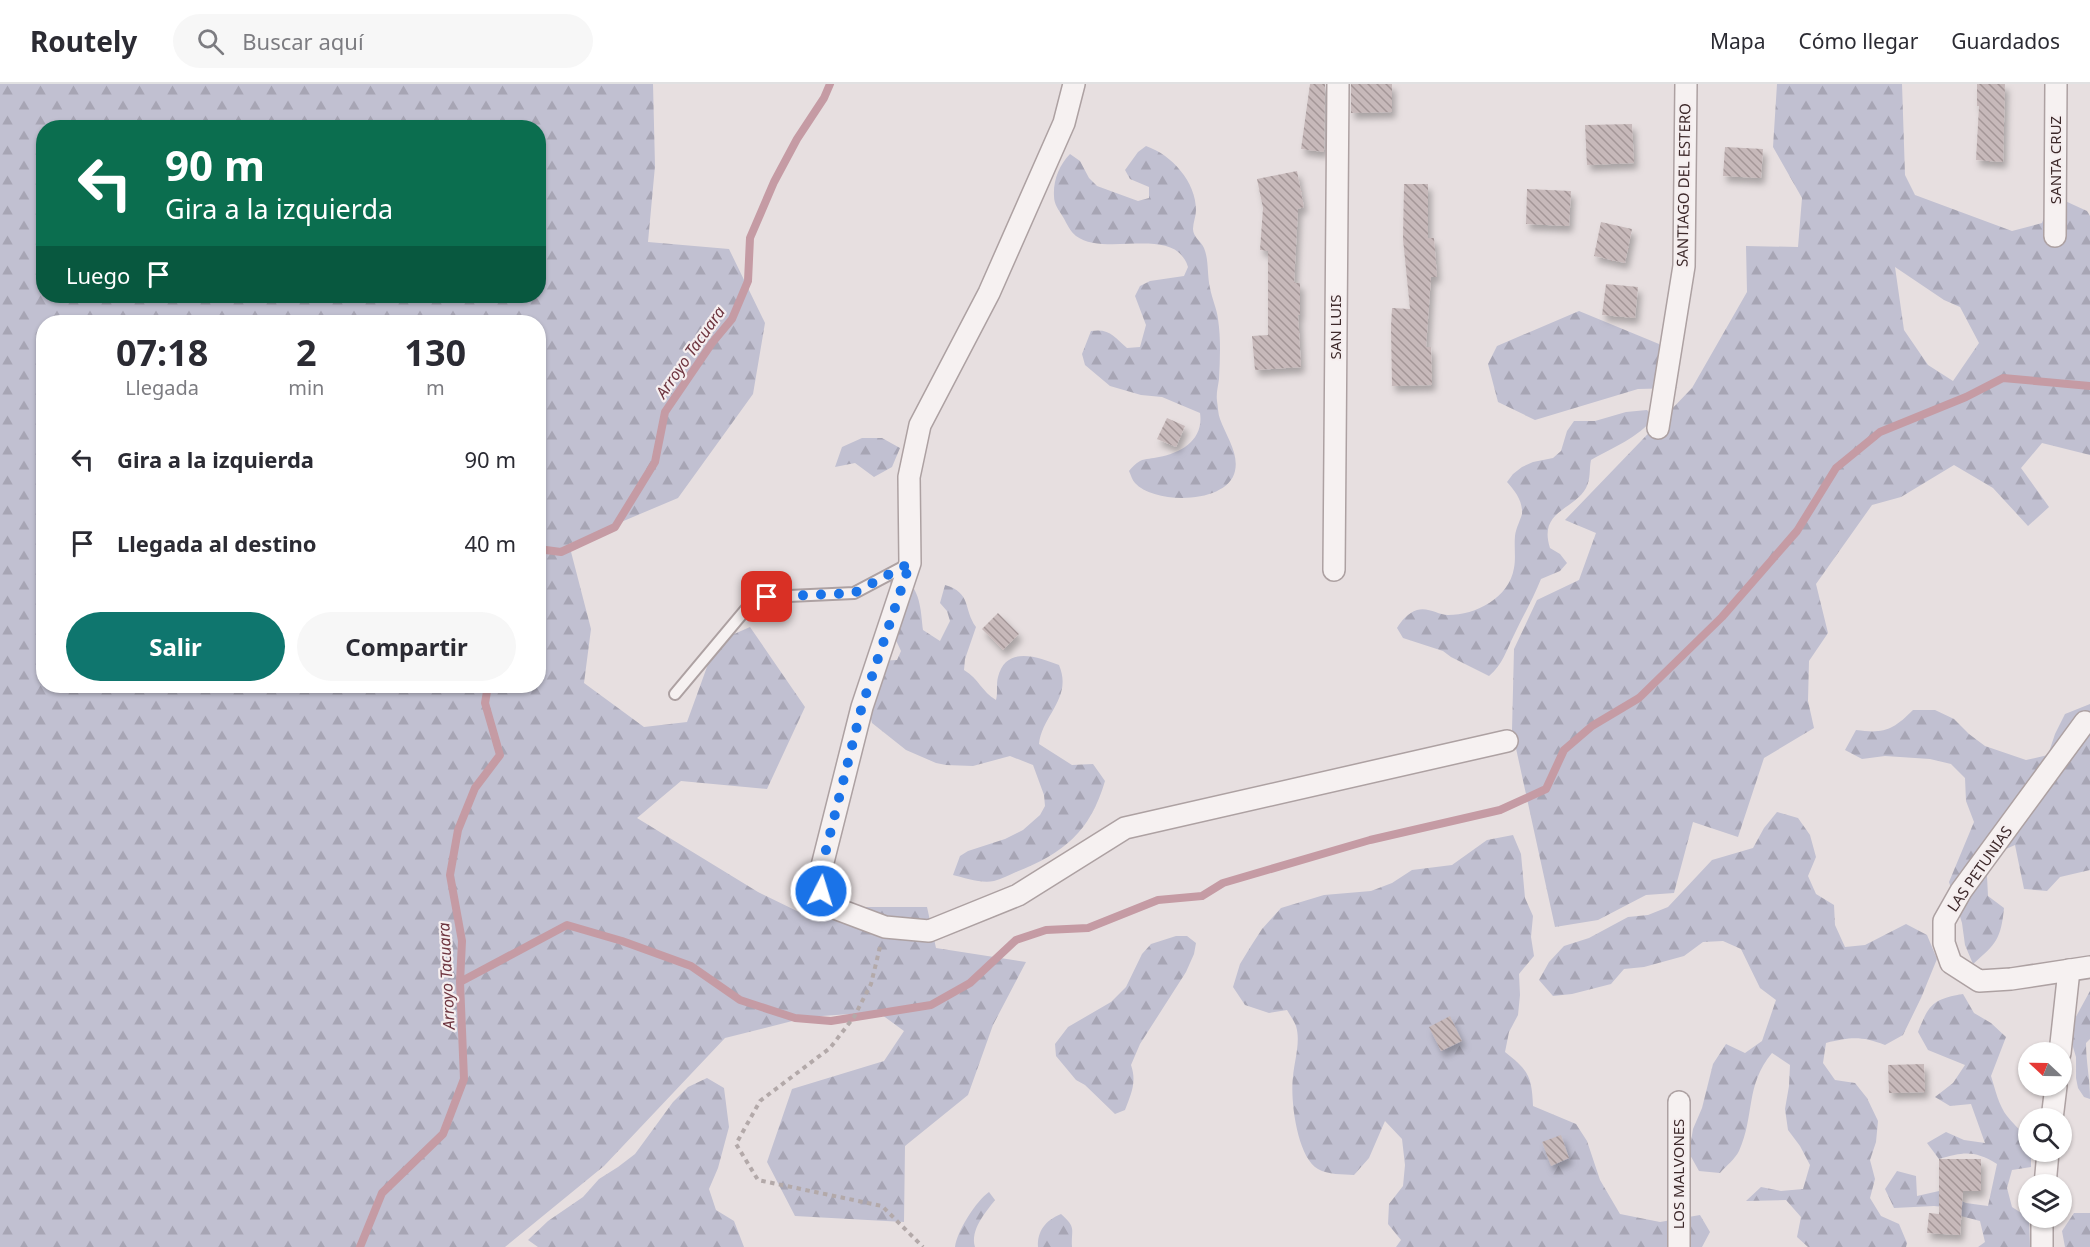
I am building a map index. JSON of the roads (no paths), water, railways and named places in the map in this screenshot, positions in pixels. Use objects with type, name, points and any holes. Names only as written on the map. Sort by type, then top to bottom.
[{"type":"street","points":[[1074,84],[1064,123],[989,293],[921,425],[909,477],[910,563],[862,706],[821,870],[821,891],[830,906],[885,927],[929,931],[1018,895],[1125,828],[1506,741]]},
{"type":"street","name":"SAN LUIS","points":[[1334,570],[1338,84]]},
{"type":"street","name":"SANTIAGO DEL ESTERO","points":[[1658,428],[1684,266],[1686,84]]},
{"type":"street","name":"SANTA CRUZ","points":[[2055,236],[2056,84]]},
{"type":"street","name":"LAS PETUNIAS","points":[[2080,968],[2011,979],[1979,981],[1952,963],[1944,944],[1944,921],[1961,891],[2085,722]]},
{"type":"street","points":[[2063,1042],[2080,968]]},
{"type":"street","name":"LOS MALVONES","points":[[1679,1102],[1679,1247]]},
{"type":"street","points":[[2042,1228],[2042,1247]]},
{"type":"lane","points":[[675,694],[747,608],[767,597],[854,593],[910,563]]},
{"type":"waterway","name":"Arroyo Tacuara","points":[[546,550],[561,552],[615,527],[655,462],[665,412],[712,343],[732,319],[748,281],[750,238],[774,182],[830,84]]},
{"type":"waterway","points":[[460,982],[567,925],[622,941],[691,966],[740,1000],[795,1018],[831,1021],[931,1005],[970,983],[1016,940],[1046,930],[1088,928],[1158,900],[1202,896],[1223,883],[1370,840],[1500,810],[1546,789],[1564,750],[1592,726],[1639,698],[1722,617],[1797,531],[1836,468],[1880,432],[1966,397],[2003,378],[2090,386]]},
{"type":"waterway","name":"Arroyo Tacuara","points":[[360,1247],[382,1193],[443,1134],[464,1079],[460,982],[462,941],[450,875],[458,830],[475,788],[500,755],[485,703],[487,693]]}]
